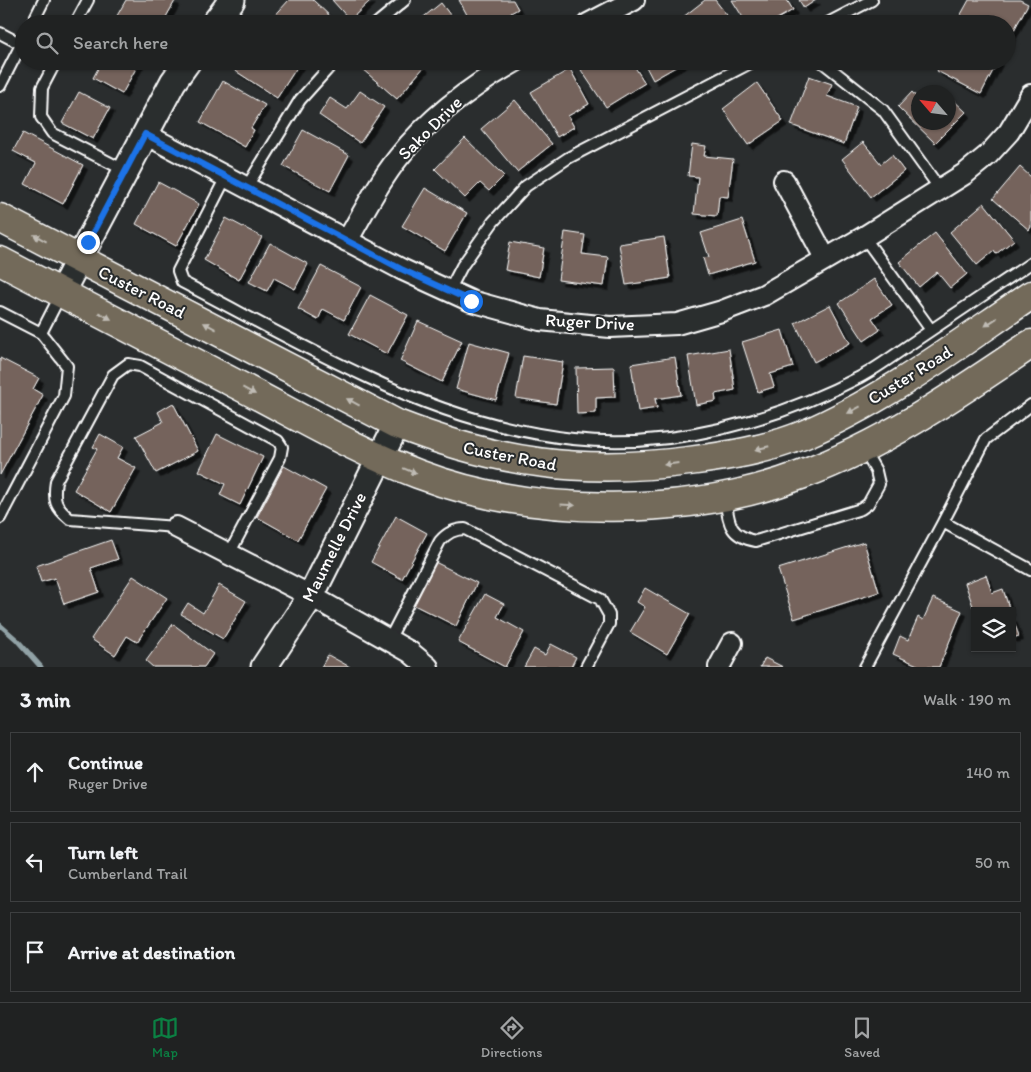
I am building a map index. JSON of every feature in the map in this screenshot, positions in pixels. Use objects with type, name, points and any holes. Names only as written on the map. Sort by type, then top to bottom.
[{"type":"main road","name":"Custer Road","points":[[0,218],[397,424],[479,452],[569,467],[654,466],[720,458],[771,446],[839,417],[894,388],[1031,295]]},
{"type":"main road","points":[[0,261],[379,458],[462,488],[546,504],[583,506],[667,505],[725,496],[798,477],[864,449],[931,412],[1031,344]]},
{"type":"main road","points":[[720,458],[725,496]]},
{"type":"street","points":[[221,15],[232,0]]},
{"type":"street","points":[[605,15],[634,0]]},
{"type":"street","points":[[61,294],[145,134],[182,70]]},
{"type":"street","name":"Sako Drive","points":[[347,241],[380,184],[397,159],[416,137],[464,94],[502,70]]},
{"type":"street","name":"Ruger Drive","points":[[145,134],[347,241],[471,301],[540,320],[610,328],[677,324],[722,311],[764,295],[864,237],[966,173],[988,155],[1009,132],[1031,95]]},
{"type":"street","points":[[784,182],[825,258]]},
{"type":"street","name":"Maumelle Drive","points":[[264,667],[311,596],[397,424]]},
{"type":"street","points":[[176,527],[311,596],[410,652],[428,667]]},
{"type":"street","points":[[719,667],[732,643]]},
{"type":"lane","points":[[36,15],[44,0]]},
{"type":"lane","points":[[80,15],[88,0]]},
{"type":"lane","points":[[387,15],[405,0]]},
{"type":"lane","points":[[843,15],[872,0]]},
{"type":"lane","points":[[0,33],[15,38]]},
{"type":"lane","points":[[0,86],[15,57]]},
{"type":"lane","points":[[51,70],[42,88],[41,117],[52,133],[126,171]]},
{"type":"lane","points":[[246,188],[300,100],[327,70]]},
{"type":"lane","points":[[449,291],[462,266],[493,222],[526,186],[568,158],[737,70]]},
{"type":"lane","points":[[832,70],[883,110],[940,189]]},
{"type":"lane","points":[[226,177],[178,272],[182,282],[369,378],[429,403],[491,423],[574,439],[625,440],[667,438],[750,422],[817,398],[863,375],[1031,263]]},
{"type":"lane","points":[[864,237],[931,330]]},
{"type":"lane","points":[[42,333],[61,294]]},
{"type":"lane","points":[[0,312],[42,333],[67,366],[64,396],[0,518]]},
{"type":"lane","points":[[176,527],[70,519],[59,510],[53,500],[56,481],[113,376],[128,364],[140,366],[278,441],[282,447],[280,458],[229,554]]},
{"type":"lane","points":[[865,667],[986,439],[1031,405]]},
{"type":"lane","points":[[725,496],[730,525],[736,534],[744,539],[756,541],[861,509],[872,499],[880,484],[876,471],[864,449]]},
{"type":"lane","points":[[943,522],[1031,570]]},
{"type":"lane","points":[[389,640],[440,541],[447,534],[457,529],[465,529],[600,599],[609,615],[609,624],[586,667]]},
{"type":"building","points":[[126,0],[175,1],[167,15],[117,15]]},
{"type":"building","points":[[289,0],[313,0],[329,15],[275,15]]},
{"type":"building","points":[[332,0],[371,0],[355,15],[346,15]]},
{"type":"building","points":[[459,0],[513,0],[518,9],[507,15],[467,15]]},
{"type":"building","points":[[705,0],[715,0],[727,15],[686,15]]},
{"type":"building","points":[[732,0],[787,0],[793,10],[784,15],[741,15]]},
{"type":"building","points":[[799,0],[816,0],[804,8]]},
{"type":"building","points":[[969,0],[1020,0],[1028,4],[1016,26],[1016,15],[961,15]]},
{"type":"building","points":[[441,3],[450,15],[426,15]]},
{"type":"building","points":[[97,70],[135,70],[122,94],[93,78]]},
{"type":"building","points":[[234,70],[295,70],[277,98]]},
{"type":"building","points":[[363,70],[421,70],[397,99]]},
{"type":"building","points":[[571,70],[589,104],[568,116],[574,127],[557,137],[531,92]]},
{"type":"building","points":[[581,70],[637,70],[645,83],[606,107]]},
{"type":"building","points":[[648,70],[670,70],[653,80]]},
{"type":"building","points":[[938,70],[993,70],[981,94]]},
{"type":"building","points":[[809,76],[832,84],[827,96],[857,107],[844,144],[791,125]]},
{"type":"building","points":[[223,81],[265,105],[251,128],[254,130],[245,147],[200,122]]},
{"type":"building","points":[[757,83],[783,121],[748,145],[723,109]]},
{"type":"building","points":[[360,91],[384,107],[360,143],[319,115],[330,98],[347,109]]},
{"type":"building","points":[[79,92],[110,108],[93,139],[62,123]]},
{"type":"building","points":[[911,93],[911,120],[898,107]]},
{"type":"building","points":[[515,100],[552,144],[517,172],[481,129]]},
{"type":"building","points":[[956,103],[966,112],[956,122]]},
{"type":"building","points":[[303,130],[349,155],[330,191],[283,166]]},
{"type":"building","points":[[922,130],[948,130],[935,143]]},
{"type":"building","points":[[23,133],[83,165],[63,204],[25,184],[36,163],[13,151]]},
{"type":"building","points":[[465,138],[504,176],[489,191],[480,183],[465,198],[435,169]]},
{"type":"building","points":[[863,142],[881,164],[892,155],[904,171],[871,197],[842,159]]},
{"type":"building","points":[[692,144],[706,146],[704,156],[733,159],[728,197],[719,196],[717,216],[694,214],[698,177],[688,176]]},
{"type":"building","points":[[1020,167],[1031,177],[1031,227],[1029,230],[993,199]]},
{"type":"building","points":[[158,182],[199,204],[176,246],[136,224]]},
{"type":"building","points":[[425,188],[467,213],[445,251],[402,226]]},
{"type":"building","points":[[984,203],[1014,240],[996,254],[994,251],[977,265],[950,232]]},
{"type":"building","points":[[226,218],[262,237],[239,280],[204,260]]},
{"type":"building","points":[[742,220],[755,261],[708,275],[703,258],[709,257],[701,233]]},
{"type":"building","points":[[565,232],[585,235],[582,254],[608,257],[604,286],[558,280]]},
{"type":"building","points":[[935,233],[967,274],[950,288],[937,272],[919,287],[899,262]]},
{"type":"building","points":[[664,237],[670,278],[626,285],[619,244]]},
{"type":"building","points":[[510,242],[544,248],[539,277],[505,270]]},
{"type":"building","points":[[270,243],[308,264],[295,289],[274,278],[267,291],[249,282]]},
{"type":"building","points":[[321,266],[361,287],[344,320],[323,309],[318,320],[298,309]]},
{"type":"building","points":[[874,279],[892,305],[872,318],[880,330],[864,341],[839,303]]},
{"type":"building","points":[[370,295],[408,315],[387,354],[349,334]]},
{"type":"building","points":[[830,305],[850,343],[814,362],[795,323]]},
{"type":"building","points":[[418,321],[462,341],[442,382],[400,361]]},
{"type":"building","points":[[782,330],[793,367],[770,374],[774,387],[758,392],[742,342]]},
{"type":"building","points":[[469,342],[509,353],[496,400],[456,389]]},
{"type":"building","points":[[729,349],[735,390],[715,394],[716,401],[696,405],[688,356]]},
{"type":"building","points":[[523,356],[563,362],[556,404],[516,398]]},
{"type":"building","points":[[675,357],[681,395],[655,399],[657,408],[638,411],[631,364]]},
{"type":"building","points":[[0,358],[39,378],[33,389],[43,395],[0,475]]},
{"type":"building","points":[[614,367],[615,397],[596,398],[596,413],[577,414],[576,368]]},
{"type":"building","points":[[173,403],[198,451],[156,473],[136,436],[163,422],[158,412]]},
{"type":"building","points":[[100,434],[123,447],[117,458],[136,468],[111,512],[74,490],[97,449],[93,447]]},
{"type":"building","points":[[217,434],[263,457],[240,505],[220,495],[225,484],[199,471]]},
{"type":"building","points":[[284,466],[326,489],[298,540],[257,517]]},
{"type":"building","points":[[396,516],[427,533],[402,579],[371,562]]},
{"type":"building","points":[[111,540],[118,559],[91,568],[99,592],[64,604],[55,578],[41,582],[36,566]]},
{"type":"building","points":[[864,542],[879,592],[794,619],[778,569]]},
{"type":"building","points":[[435,562],[477,583],[456,626],[414,605]]},
{"type":"building","points":[[986,575],[992,593],[1003,589],[1009,607],[973,607],[965,583]]},
{"type":"building","points":[[133,576],[167,598],[137,642],[127,636],[115,655],[91,639]]},
{"type":"building","points":[[219,585],[246,601],[223,639],[181,614],[188,603],[203,613]]},
{"type":"building","points":[[645,588],[690,614],[667,654],[630,632],[645,607],[637,602]]},
{"type":"building","points":[[485,594],[504,604],[497,617],[524,632],[505,667],[458,642]]},
{"type":"building","points":[[933,598],[962,611],[939,667],[922,667],[893,654],[900,636],[908,640],[918,617],[923,620]]},
{"type":"building","points":[[173,624],[213,654],[204,667],[153,667],[146,661]]},
{"type":"building","points":[[551,644],[576,657],[571,667],[524,667],[534,649],[545,655]]},
{"type":"building","points":[[328,655],[350,667],[321,667]]},
{"type":"building","points":[[765,658],[783,667],[760,667]]},
{"type":"waterway","points":[[0,625],[17,640],[41,667]]},
{"type":"route","points":[[88,242],[145,134],[401,269],[471,301]]}]
